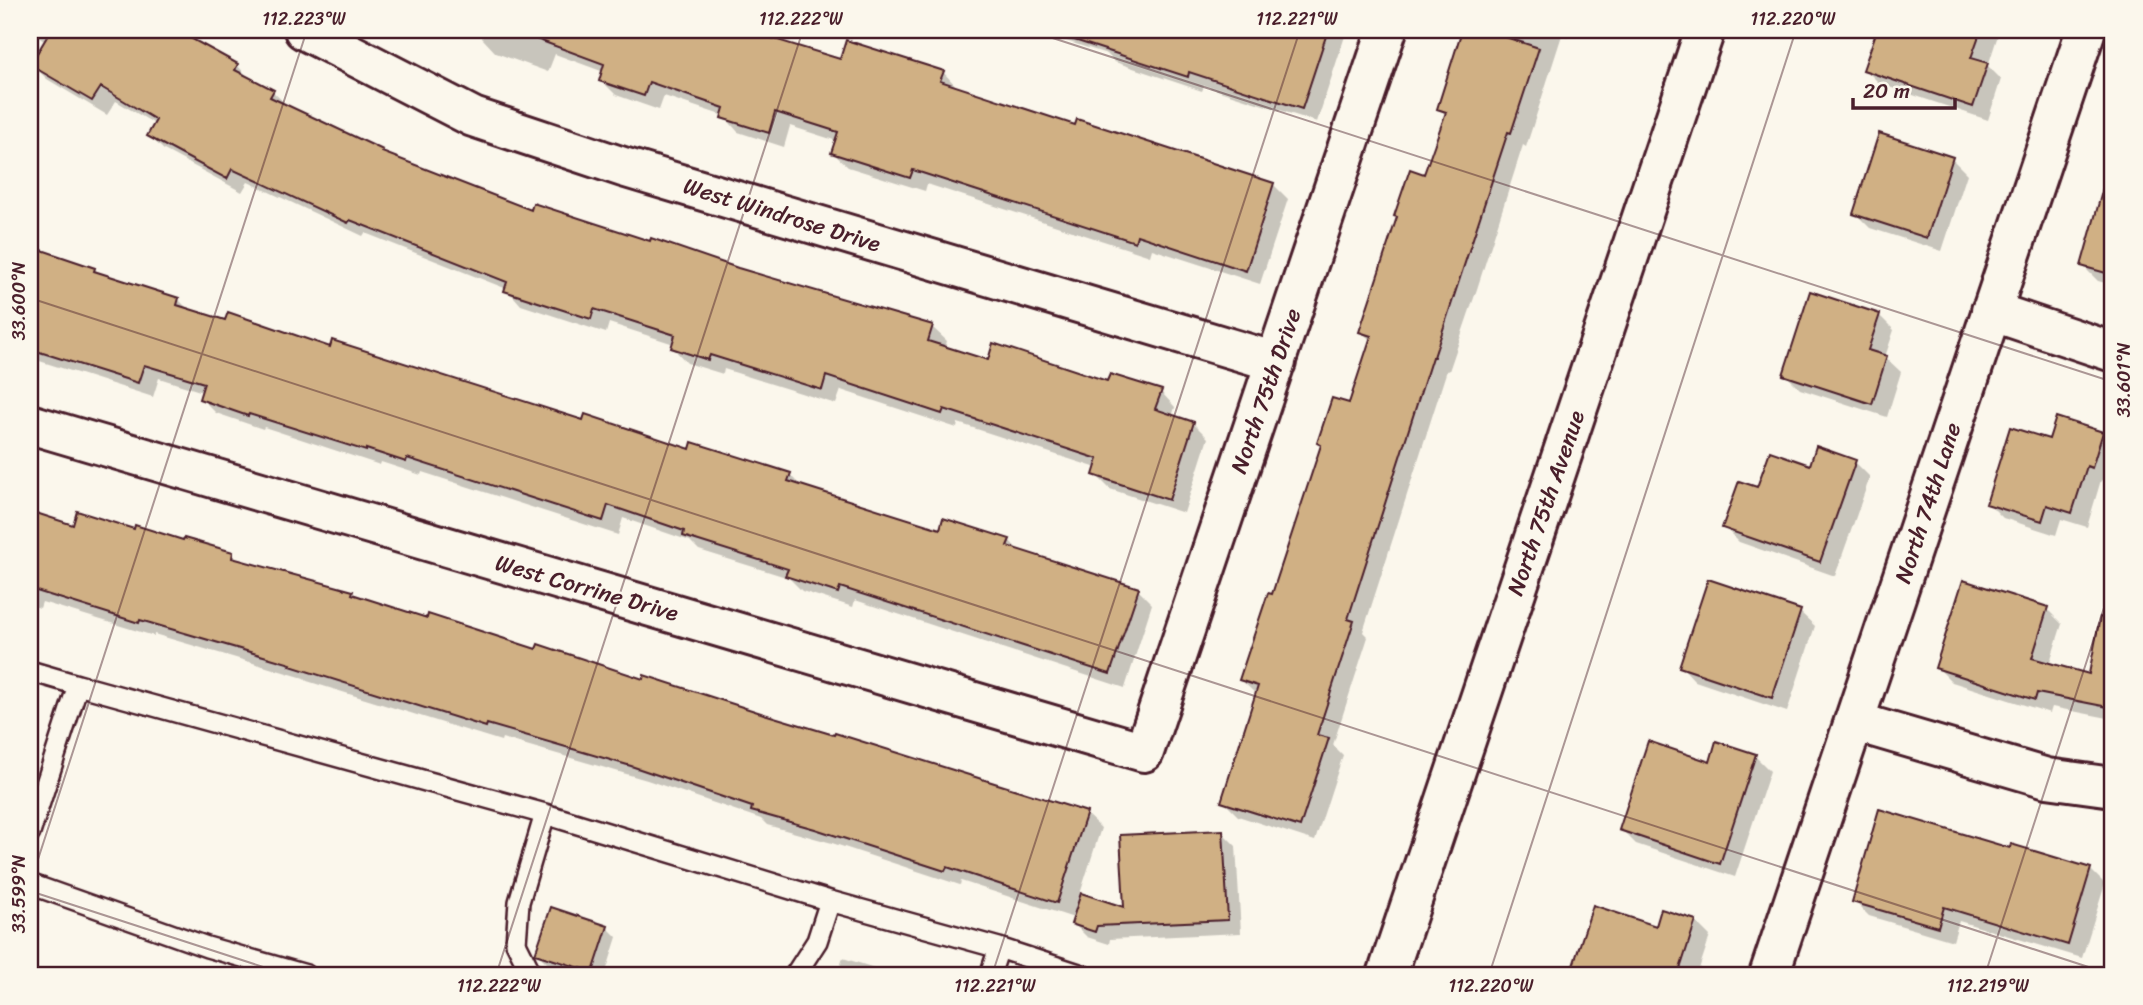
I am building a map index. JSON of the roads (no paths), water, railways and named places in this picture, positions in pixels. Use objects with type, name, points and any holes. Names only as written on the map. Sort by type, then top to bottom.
[{"type":"street","name":"West Windrose Drive","points":[[304,30],[473,117],[623,167],[1276,362]]},
{"type":"street","name":"North 75th Drive","points":[[1144,752],[1387,30]]},
{"type":"street","name":"North 75th Avenue","points":[[1387,975],[1705,30]]},
{"type":"street","name":"North 74th Lane","points":[[1769,975],[2086,30]]},
{"type":"street","points":[[1991,311],[2113,352]]},
{"type":"street","name":"West Corrine Drive","points":[[30,424],[1144,752]]},
{"type":"street","points":[[1856,722],[2048,778],[2113,787]]},
{"type":"lane","points":[[30,671],[545,814],[1082,975]]},
{"type":"lane","points":[[30,833],[78,685]]},
{"type":"lane","points":[[532,975],[516,943],[519,902],[545,814]]},
{"type":"lane","points":[[30,884],[207,947],[306,975]]},
{"type":"lane","points":[[795,975],[817,941],[830,901]]},
{"type":"lane","points":[[990,975],[999,948]]}]
